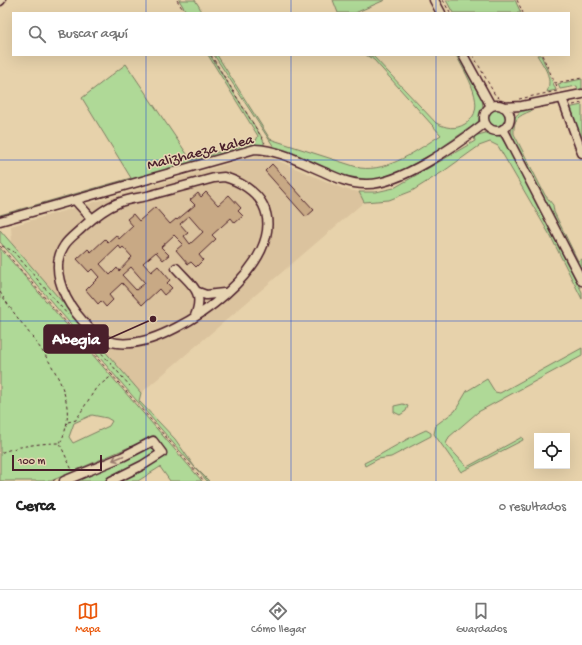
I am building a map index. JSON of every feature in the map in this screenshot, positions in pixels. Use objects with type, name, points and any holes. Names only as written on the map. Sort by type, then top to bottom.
[{"type":"street","points":[[434,0],[440,12]]},
{"type":"street","points":[[464,56],[491,106]]},
{"type":"street","points":[[519,104],[503,129],[491,129],[485,123],[485,114],[491,106],[505,103],[519,104],[572,96],[582,153]]},
{"type":"street","points":[[505,103],[509,119]]},
{"type":"street","name":"Malizhaeza kalea","points":[[0,221],[256,149],[270,150],[348,182],[374,184],[390,181],[404,175],[467,136],[485,123]]},
{"type":"street","points":[[503,129],[582,281]]},
{"type":"street","points":[[224,177],[233,179],[261,201],[268,220],[268,232],[252,267],[226,293],[195,317],[168,332],[139,343],[108,341],[91,331],[62,292],[58,267],[60,254],[63,247],[92,219],[118,203],[214,178],[224,177]]},
{"type":"street","points":[[107,191],[118,203]]},
{"type":"street","points":[[75,200],[92,219]]},
{"type":"street","points":[[176,268],[198,292],[200,298],[195,317]]},
{"type":"street","points":[[198,292],[214,296],[226,293]]},
{"type":"street","points":[[64,481],[122,457],[153,441],[162,453],[143,465],[111,481]]},
{"type":"path","points":[[177,0],[184,12]]},
{"type":"path","points":[[443,0],[449,12]]},
{"type":"path","points":[[517,0],[523,12]]},
{"type":"path","points":[[212,56],[270,150]]},
{"type":"path","points":[[471,56],[487,86]]},
{"type":"path","points":[[474,56],[495,95],[505,103]]},
{"type":"path","points":[[516,99],[558,91],[542,56]]},
{"type":"path","points":[[555,83],[582,78]]},
{"type":"path","points":[[490,93],[505,103]]},
{"type":"path","points":[[519,104],[572,96],[573,105],[582,103]]},
{"type":"path","points":[[0,246],[13,251],[73,320]]},
{"type":"path","points":[[0,246],[204,481]]},
{"type":"path","points":[[0,292],[53,367],[63,391],[67,409],[67,423],[65,434],[60,443]]},
{"type":"path","points":[[62,317],[68,314]]},
{"type":"path","points":[[83,332],[130,386]]},
{"type":"path","points":[[67,423],[76,420],[96,388],[113,376]]},
{"type":"path","points":[[0,453],[14,447],[60,443]]},
{"type":"path","points":[[60,443],[73,472]]},
{"type":"shaded area","points":[[256,156],[269,157],[344,189],[359,192],[364,202],[141,393],[12,244],[11,226]]},
{"type":"green space","points":[[179,0],[195,0],[200,8],[200,12],[186,12]]},
{"type":"green space","points":[[333,0],[385,0],[357,12],[338,12]]},
{"type":"green space","points":[[446,0],[515,0],[521,12],[452,12]]},
{"type":"green space","points":[[209,56],[211,56],[261,136],[264,146],[0,217],[0,215],[131,178],[82,98],[126,64],[191,160],[256,141],[258,136]]},
{"type":"green space","points":[[215,56],[218,56],[270,139],[360,168],[382,167],[402,159],[441,135],[374,60],[368,56],[374,57],[436,123],[443,126],[454,128],[465,124],[472,117],[475,109],[476,100],[473,91],[456,56],[460,56],[482,99],[483,107],[478,122],[432,154],[392,176],[370,180],[340,175],[274,147]]},
{"type":"green space","points":[[538,56],[541,56],[556,90],[547,92],[549,82],[545,68]]},
{"type":"green space","points":[[582,79],[582,91],[578,91],[577,86],[560,89],[558,84]]},
{"type":"green space","points":[[582,105],[582,144],[568,108]]},
{"type":"green space","points":[[497,108],[504,111],[507,118],[504,125],[497,128],[490,125],[487,118],[490,111]]},
{"type":"green space","points":[[530,108],[531,111],[517,119],[514,125],[514,134],[545,195],[553,205],[554,212],[578,261],[582,259],[582,273],[513,140],[512,125],[516,116],[520,112]]},
{"type":"green space","points":[[489,132],[501,137],[511,153],[582,292],[582,299],[551,237],[498,146],[490,142],[479,146],[444,171],[412,191],[389,200],[364,202],[359,192],[376,192],[394,188],[475,141],[474,136]]},
{"type":"green space","points":[[0,230],[141,393],[139,401],[175,439],[194,466],[209,481],[207,481],[180,451],[0,242]]},
{"type":"green space","points":[[0,248],[202,481],[170,481],[160,467],[138,481],[121,481],[155,462],[163,454],[152,439],[141,442],[51,481],[0,481]],"holes":[[[92,415],[107,418],[112,421],[109,426],[73,443],[69,437],[74,423]]]},
{"type":"green space","points":[[582,348],[582,356],[478,412],[449,437],[446,444],[467,467],[522,437],[523,440],[461,472],[434,434],[436,425],[455,411],[467,391],[487,379],[495,392],[500,393]]},
{"type":"green space","points":[[403,404],[408,406],[406,411],[400,415],[394,412],[394,406]]},
{"type":"green space","points":[[426,430],[431,433],[431,436],[391,457],[378,459],[365,466],[364,463]]},
{"type":"green space","points":[[151,446],[156,453],[104,481],[71,481],[124,460]]},
{"type":"building","points":[[272,164],[314,210],[306,217],[265,171]]},
{"type":"building","points":[[206,192],[218,205],[229,195],[241,208],[238,211],[243,216],[235,223],[231,218],[212,235],[216,239],[199,255],[203,260],[196,267],[191,262],[188,264],[176,250],[183,244],[174,235],[161,247],[169,255],[163,260],[156,252],[143,263],[151,272],[158,266],[170,280],[167,283],[172,288],[164,295],[159,289],[142,305],[122,283],[109,295],[113,300],[106,307],[101,301],[98,304],[86,290],[99,277],[92,269],[89,272],[77,259],[88,249],[91,252],[105,239],[108,242],[116,235],[119,239],[133,226],[127,219],[133,214],[139,221],[155,207],[170,224],[195,205],[190,200],[198,193],[201,197]],"holes":[[[189,216],[203,232],[190,244],[184,236],[188,233],[180,224]],[[119,246],[121,249],[123,247],[132,257],[119,271],[117,268],[110,275],[100,264]],[[131,267],[145,283],[136,290],[122,275]]]},
{"type":"place","name":"Abegia","points":[[153,319]]}]
